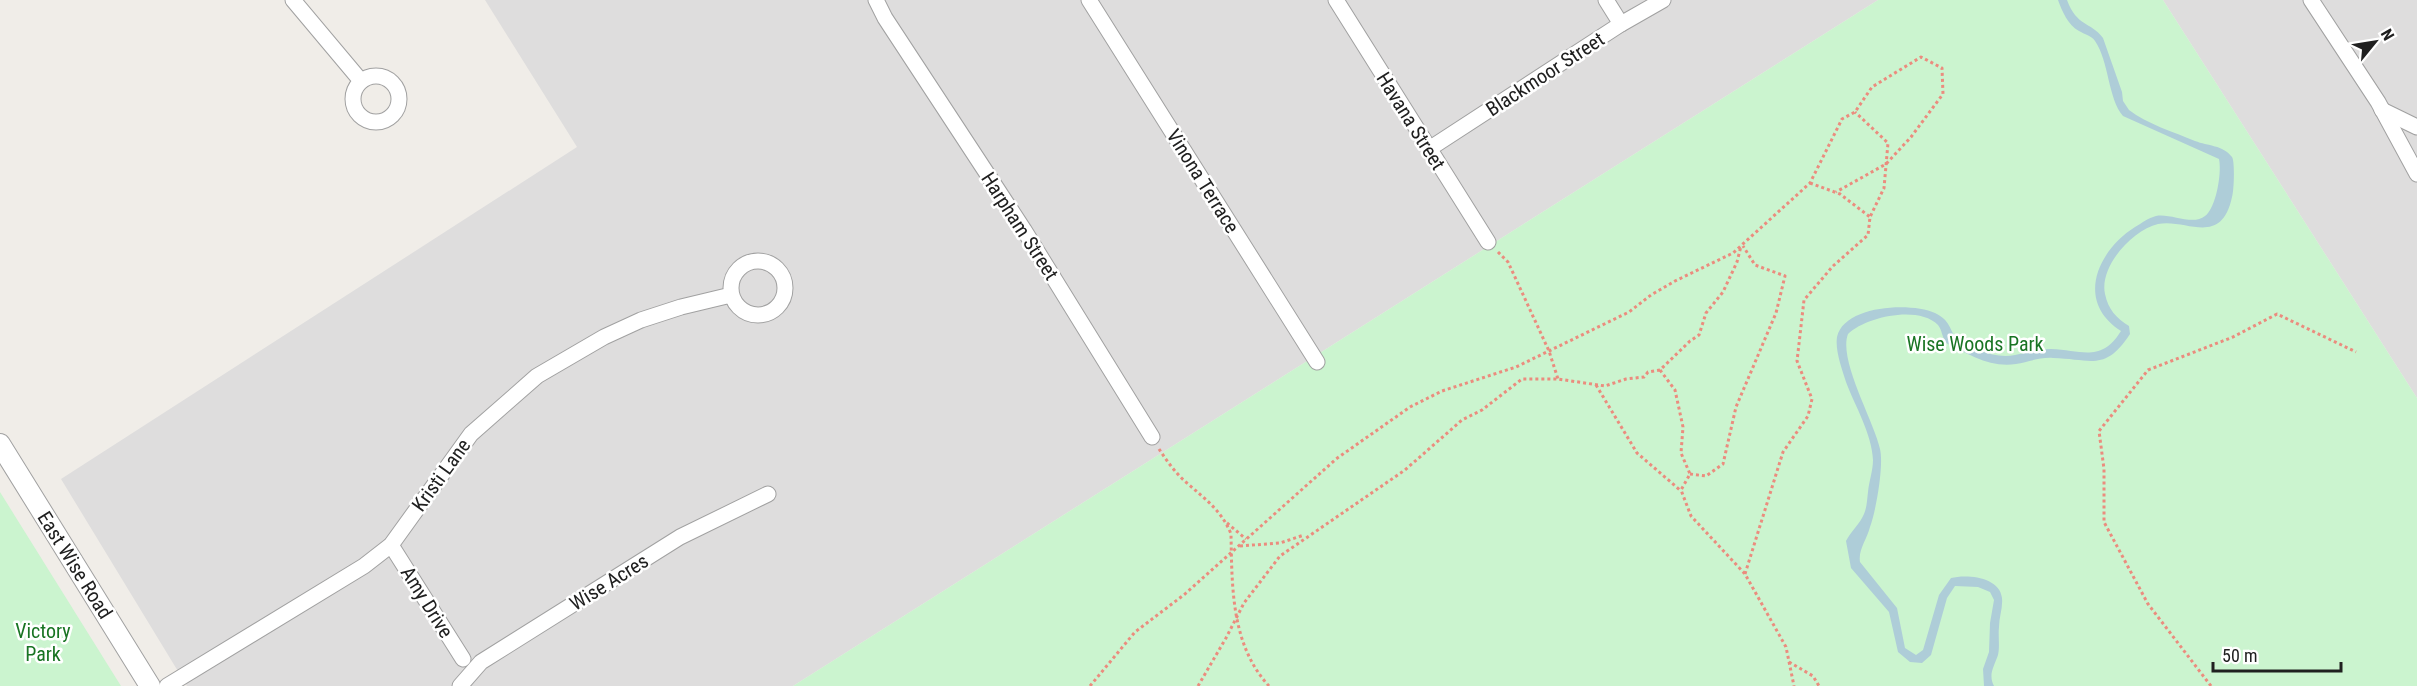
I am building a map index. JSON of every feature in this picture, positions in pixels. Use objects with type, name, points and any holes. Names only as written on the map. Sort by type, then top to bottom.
[{"type":"street","points":[[293,0],[361,81]]},
{"type":"street","name":"Harpham Street","points":[[876,0],[885,18],[1024,230],[1152,437]]},
{"type":"street","name":"Vinona Terrace","points":[[1089,0],[1317,362]]},
{"type":"street","name":"Havana Street","points":[[1336,0],[1488,242]]},
{"type":"street","points":[[1606,0],[1621,24]]},
{"type":"street","name":"Blackmoor Street","points":[[1429,149],[1621,24],[1663,0]]},
{"type":"street","points":[[2311,0],[2382,110],[2417,174]]},
{"type":"street","points":[[2382,110],[2417,127]]},
{"type":"street","name":"Kristi Lane","points":[[167,686],[364,566],[391,545],[471,434],[537,376],[603,337],[641,320],[681,307],[731,295]]},
{"type":"street","name":"East Wise Road","points":[[0,444],[150,686]]},
{"type":"street","name":"Wise Acres","points":[[460,686],[481,662],[670,544],[768,494]]},
{"type":"street","name":"Amy Drive","points":[[391,545],[463,659]]},
{"type":"path","points":[[1090,686],[1135,632],[1185,594],[1336,459],[1410,407],[1442,391],[1516,367],[1629,312],[1651,295],[1733,253],[1810,183],[1842,119],[1855,112],[1872,87],[1921,57],[1942,68],[1943,94],[1911,137],[1886,164],[1836,192]]},
{"type":"path","points":[[1746,574],[1783,452],[1808,416],[1812,399],[1797,361],[1804,300],[1833,266],[1868,235],[1870,217],[1884,188],[1888,143],[1855,112]]},
{"type":"path","points":[[1810,183],[1836,192],[1870,217]]},
{"type":"path","points":[[1488,242],[1508,262],[1549,351],[1558,379]]},
{"type":"path","points":[[1198,686],[1244,603],[1280,556],[1310,533],[1405,470],[1462,420],[1482,410],[1522,380],[1558,379],[1605,386],[1626,379],[1644,377],[1648,372],[1660,369],[1690,340],[1699,335],[1706,313],[1723,292],[1737,262],[1742,244]]},
{"type":"path","points":[[1690,474],[1706,476],[1723,464],[1736,406],[1776,313],[1785,276],[1755,265],[1742,244]]},
{"type":"path","points":[[2211,686],[2148,604],[2104,522],[2104,469],[2099,431],[2148,370],[2233,337],[2277,314],[2356,352]]},
{"type":"path","points":[[1660,369],[1674,390],[1683,427],[1682,453],[1690,474],[1682,492]]},
{"type":"path","points":[[1596,385],[1637,453],[1682,492],[1690,516],[1746,574],[1786,647],[1794,686]]},
{"type":"path","points":[[1152,437],[1186,483],[1209,501],[1226,522],[1246,539]]},
{"type":"path","points":[[1226,522],[1231,534],[1237,618],[1246,654],[1255,670],[1269,686]]},
{"type":"path","points":[[1238,546],[1280,543],[1310,533]]},
{"type":"path","points":[[1789,662],[1813,676],[1819,686]]},
{"type":"shaded area","points":[[485,0],[1878,0],[793,686],[187,686],[61,479],[577,147]]},
{"type":"shaded area","points":[[2163,0],[2417,0],[2417,398]]},
{"type":"green space","name":"Wise Woods Park","points":[[1878,0],[2163,0],[2417,398],[2417,686],[793,686]]},
{"type":"green space","name":"Victory Park","points":[[0,492],[121,686],[0,686]]},
{"type":"water","points":[[2058,0],[2067,0],[2075,15],[2103,38],[2123,101],[2129,110],[2161,127],[2228,153],[2233,160],[2233,189],[2227,213],[2220,222],[2201,227],[2158,224],[2138,234],[2120,251],[2107,273],[2104,283],[2105,294],[2113,313],[2129,326],[2130,334],[2113,354],[2105,359],[2088,361],[2048,358],[2006,365],[1988,362],[1946,343],[1938,325],[1918,316],[1879,318],[1848,334],[1846,345],[1852,374],[1881,456],[1877,500],[1869,531],[1860,553],[1860,562],[1897,608],[1905,648],[1916,655],[1923,650],[1939,595],[1951,578],[1974,577],[1995,585],[2002,598],[1999,652],[1993,667],[1994,686],[1984,686],[1983,669],[1989,652],[1994,600],[1990,592],[1978,587],[1955,586],[1947,598],[1931,655],[1922,663],[1910,662],[1898,652],[1889,612],[1851,568],[1846,541],[1865,511],[1873,460],[1866,430],[1841,366],[1837,337],[1842,326],[1852,318],[1865,312],[1895,307],[1935,313],[1947,322],[1957,340],[1978,350],[2000,356],[2051,349],[2098,351],[2114,341],[2121,331],[2107,319],[2098,306],[2095,292],[2096,277],[2110,249],[2135,227],[2153,217],[2194,220],[2200,219],[2209,212],[2217,190],[2220,173],[2219,159],[2123,116],[2114,100],[2100,49],[2092,38],[2072,25]]}]
